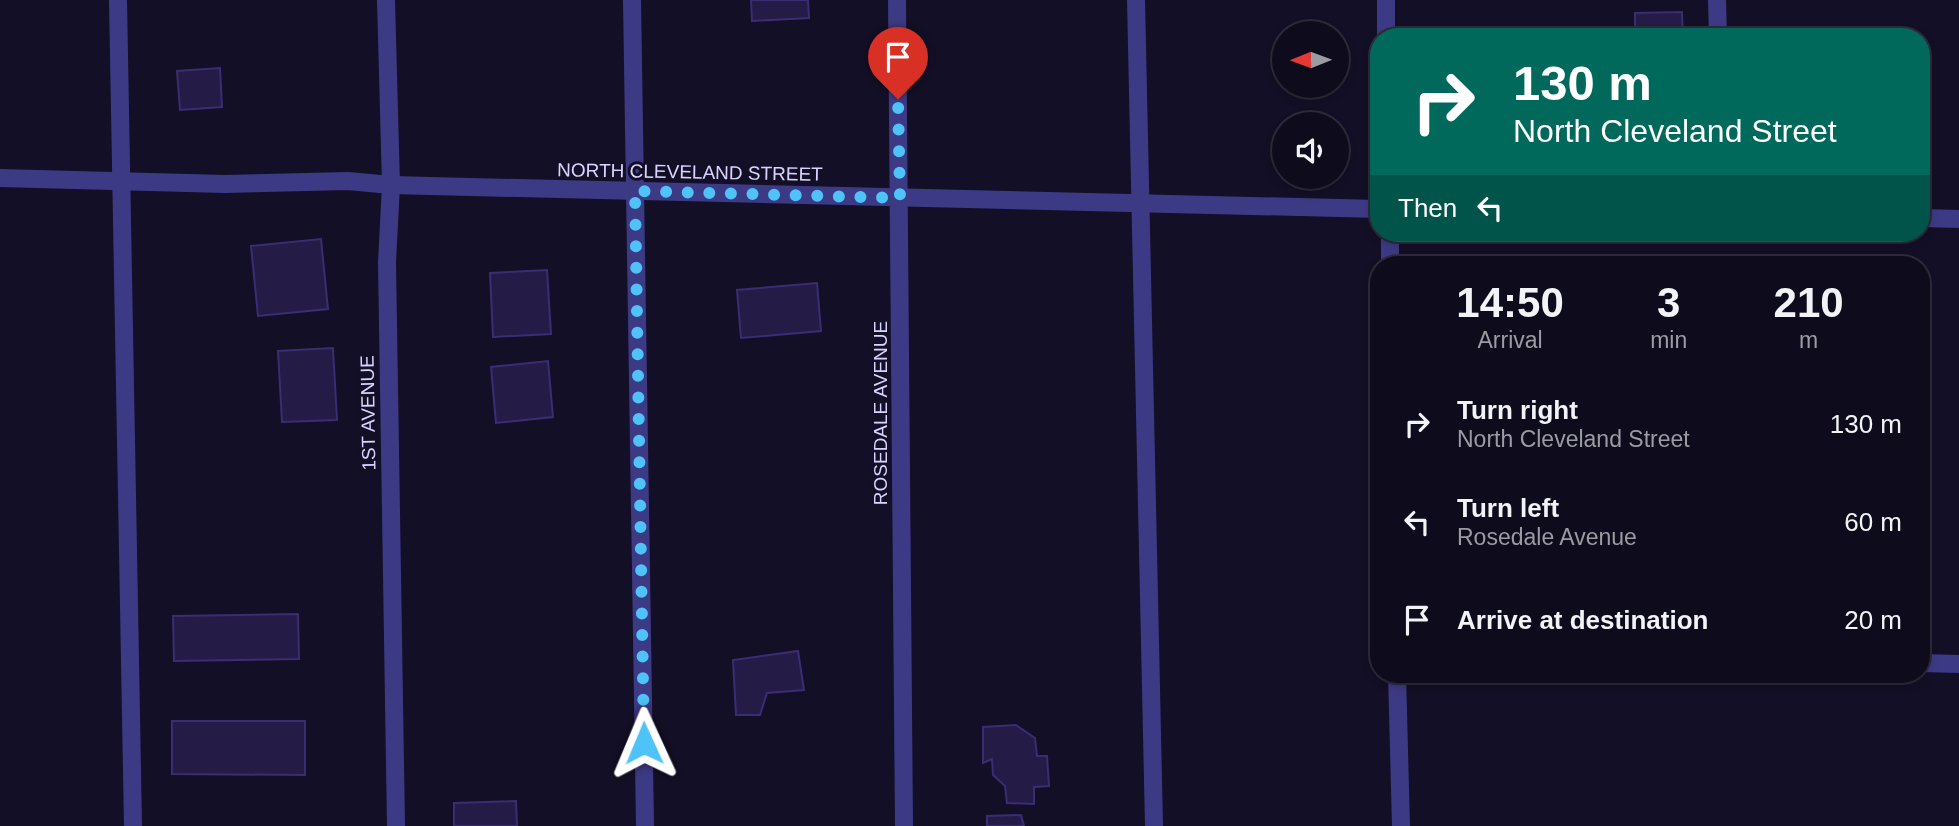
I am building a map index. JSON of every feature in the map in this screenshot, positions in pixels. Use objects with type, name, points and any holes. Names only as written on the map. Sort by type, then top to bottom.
[{"type":"street","points":[[118,0],[132,826]]},
{"type":"street","name":"1ST AVENUE","points":[[386,0],[391,185],[387,262],[396,826]]},
{"type":"street","points":[[632,0],[645,826]]},
{"type":"street","name":"ROSEDALE AVENUE","points":[[897,0],[904,826]]},
{"type":"street","points":[[1136,0],[1154,826]]},
{"type":"street","points":[[1385,0],[1386,28]]},
{"type":"street","points":[[1717,0],[1718,28]]},
{"type":"street","name":"NORTH CLEVELAND STREET","points":[[0,178],[225,184],[348,181],[391,185],[1370,209]]},
{"type":"street","points":[[1930,218],[1959,219]]},
{"type":"street","points":[[1930,663],[1959,664]]},
{"type":"street","points":[[1397,683],[1401,826]]},
{"type":"building","points":[[751,0],[808,0],[809,18],[752,21]]},
{"type":"building","points":[[1682,12],[1683,28],[1635,28],[1635,13]]},
{"type":"building","points":[[220,68],[222,107],[180,110],[177,71]]},
{"type":"building","points":[[321,239],[328,309],[258,316],[251,246]]},
{"type":"building","points":[[547,270],[551,334],[493,337],[490,273]]},
{"type":"building","points":[[817,283],[821,331],[741,338],[737,290]]},
{"type":"building","points":[[333,348],[337,420],[282,422],[278,351]]},
{"type":"building","points":[[548,361],[553,417],[496,423],[491,367]]},
{"type":"building","points":[[298,614],[299,659],[174,661],[173,616]]},
{"type":"building","points":[[798,651],[804,690],[767,693],[760,715],[736,715],[733,660]]},
{"type":"building","points":[[172,721],[305,721],[305,775],[172,774]]},
{"type":"building","points":[[1016,725],[1035,738],[1037,756],[1047,756],[1049,786],[1034,787],[1034,804],[1007,803],[1005,786],[993,775],[992,759],[983,763],[983,727]]},
{"type":"building","points":[[516,801],[517,826],[454,826],[454,803]]},
{"type":"building","points":[[1021,815],[1024,826],[987,826],[987,816]]},
{"type":"route","points":[[644,743],[635,191],[900,198],[898,99]]}]
